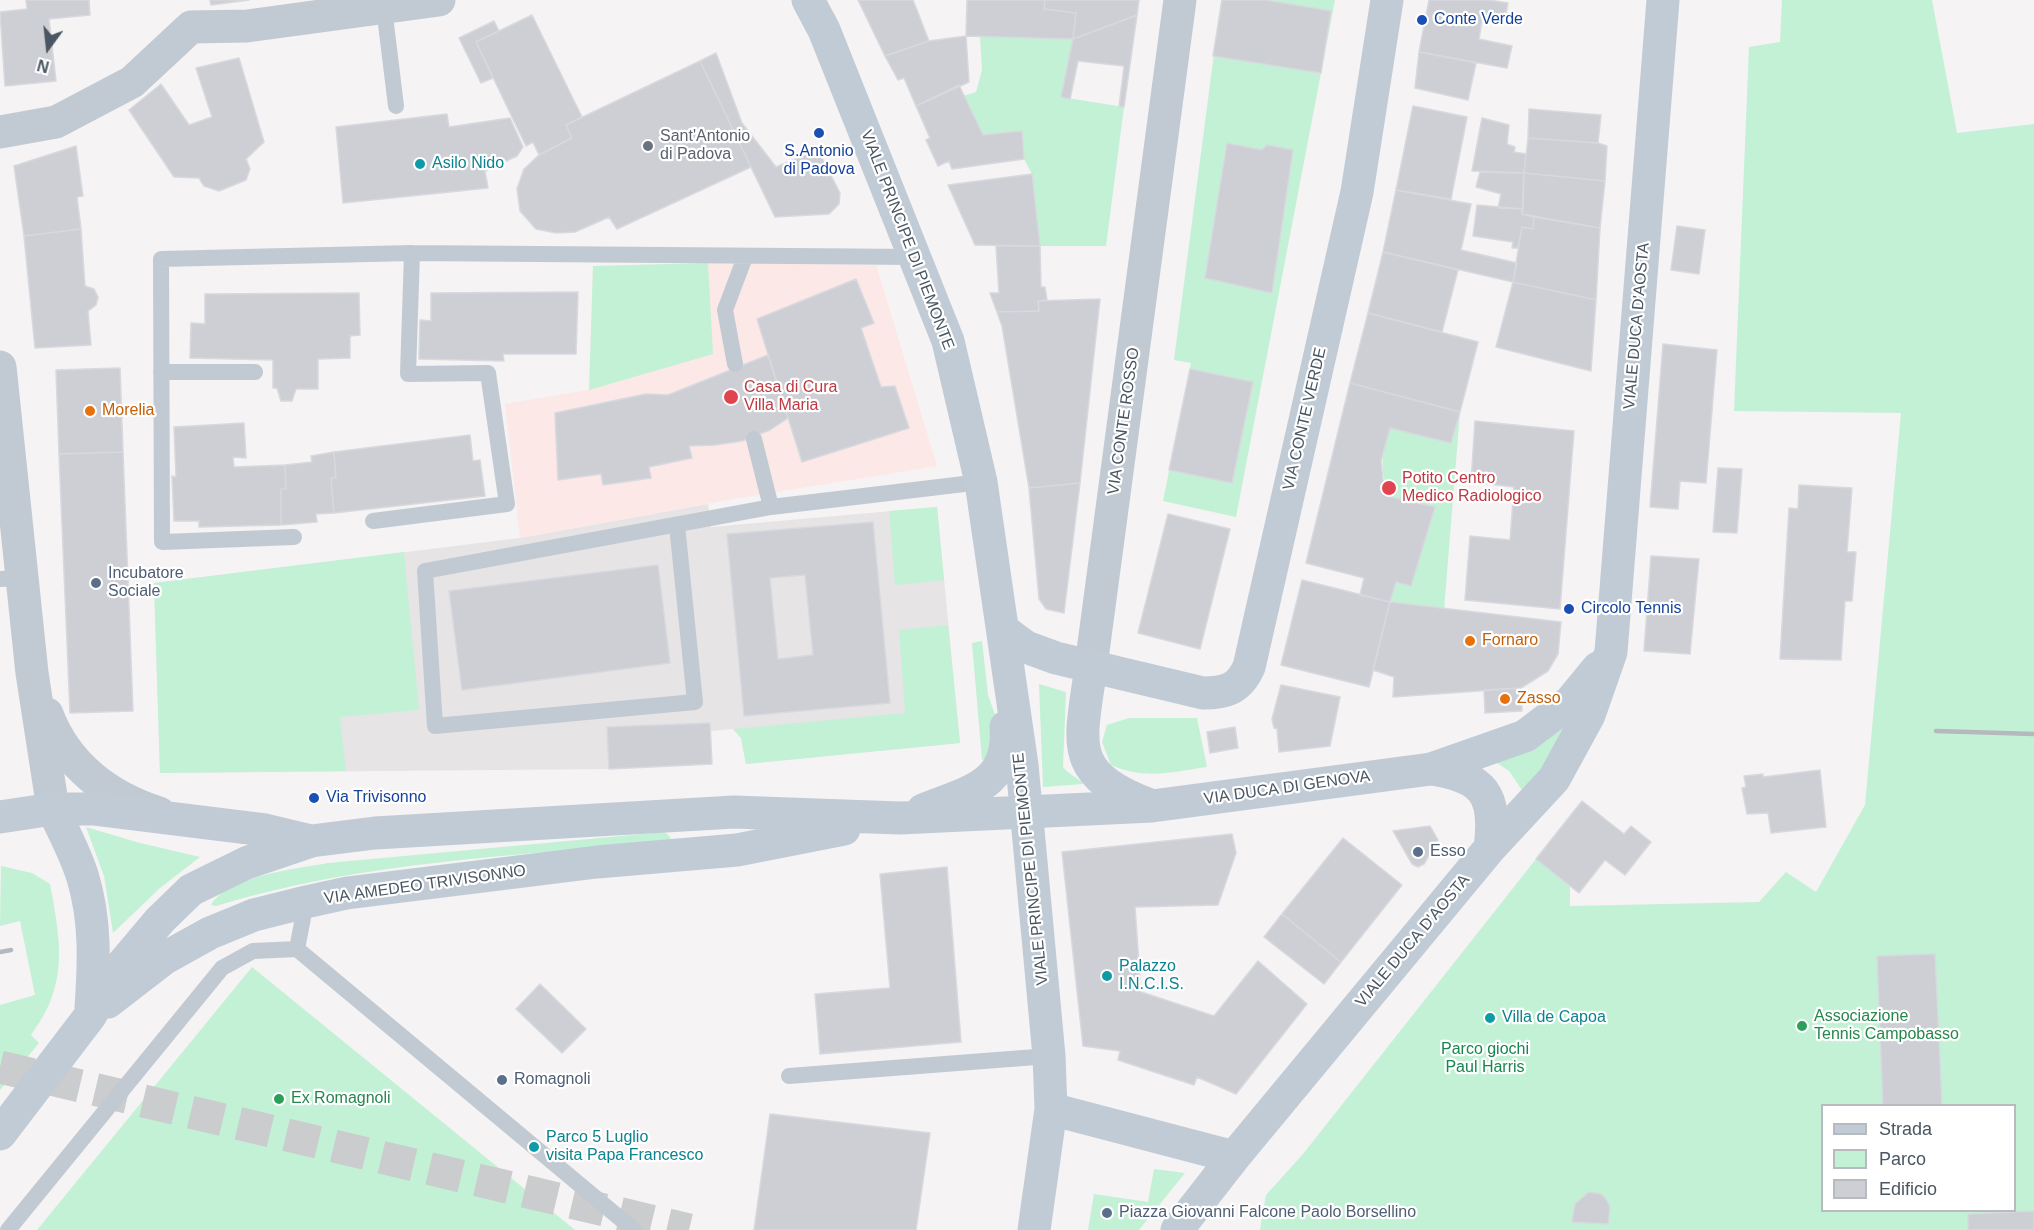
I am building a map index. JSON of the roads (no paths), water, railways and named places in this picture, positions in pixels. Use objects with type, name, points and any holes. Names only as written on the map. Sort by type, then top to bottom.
[{"type":"main road","name":"VIALE PRINCIPE DI PIEMONTE","points":[[808,0],[824,30],[948,341],[981,482],[1003,630],[1026,813],[1049,1056],[1051,1109]]},
{"type":"main road","name":"VIA CONTE VERDE","points":[[1091,666],[1203,693],[1224,693],[1237,686],[1249,667],[1357,192],[1386,0]]},
{"type":"main road","name":"VIALE DUCA D'AOSTA","points":[[1234,1157],[1490,848],[1554,779],[1589,715],[1611,652],[1663,0]]},
{"type":"main road","points":[[1003,630],[1026,647],[1056,658],[1091,666]]},
{"type":"main road","points":[[1431,769],[1525,736],[1570,702],[1611,652]]},
{"type":"main road","name":"VIA CONTE ROSSO","points":[[1091,666],[1082,753],[1099,778],[1124,795],[1152,806]]},
{"type":"main road","name":"VIA AMEDEO TRIVISONNO","points":[[90,1016],[165,958],[210,933],[254,915],[306,902],[347,893],[586,863],[737,850],[900,818],[974,789],[998,771],[1007,746],[1005,722],[1012,700]]},
{"type":"main road","name":"VIA DUCA DI GENOVA","points":[[1026,813],[1152,806],[1431,769],[1460,773],[1483,792],[1494,819],[1490,848]]},
{"type":"main road","points":[[0,1134],[90,1016],[94,960],[93,920],[83,876],[53,809]]},
{"type":"main road","name":"VIA AMEDEO TRIVISONNO","points":[[0,817],[53,809],[95,809],[265,830],[311,841]]},
{"type":"main road","name":"VIA AMEDEO TRIVISONNO","points":[[90,1016],[117,971],[160,920],[191,890],[246,862],[311,841],[375,833],[734,812],[900,818],[1026,813]]},
{"type":"main road","points":[[1034,1230],[1051,1109],[1234,1157],[1177,1230]]},
{"type":"street","points":[[0,132],[56,122],[132,82],[191,13],[247,26],[439,0]]},
{"type":"street","name":"VIA CONTE ROSSO","points":[[1091,666],[1180,0]]},
{"type":"street","points":[[0,367],[12,578],[32,673],[53,809]]},
{"type":"street","points":[[32,673],[53,730],[72,760],[101,785],[137,806],[175,818]]},
{"type":"lane","points":[[384,8],[396,106]]},
{"type":"lane","points":[[294,537],[162,542],[161,259],[412,253],[916,258]]},
{"type":"lane","points":[[373,521],[507,504],[488,373],[408,374],[412,253]]},
{"type":"lane","points":[[735,364],[726,310],[745,257]]},
{"type":"lane","points":[[161,372],[255,372]]},
{"type":"lane","points":[[754,439],[771,507]]},
{"type":"lane","points":[[677,525],[695,702],[435,726],[424,571],[771,507],[981,482]]},
{"type":"lane","points":[[297,949],[306,902]]},
{"type":"lane","points":[[8,1230],[222,968],[253,951],[297,949],[634,1230]]},
{"type":"lane","points":[[789,1076],[1049,1056]]},
{"type":"tunnel","points":[[0,1067],[689,1230]]},
{"type":"railway","points":[[1936,731],[2034,734]]},
{"type":"railway","points":[[0,952],[11,950]]},
{"type":"place","name":"Conte Verde","points":[[1422,20]]},
{"type":"place","name":"S.Antonio di Padova","points":[[819,133]]},
{"type":"place","name":"Sant'Antonio di Padova","points":[[648,146]]},
{"type":"place","name":"Asilo Nido","points":[[420,164]]},
{"type":"place","name":"Casa di Cura Villa Maria","points":[[731,397]]},
{"type":"place","name":"Morelia","points":[[90,411]]},
{"type":"place","name":"Potito Centro Medico Radiologico","points":[[1389,488]]},
{"type":"place","name":"Incubatore Sociale","points":[[96,583]]},
{"type":"place","name":"Circolo Tennis","points":[[1569,609]]},
{"type":"place","name":"Fornaro","points":[[1470,641]]},
{"type":"place","name":"Zasso","points":[[1505,699]]},
{"type":"place","name":"Via Trivisonno","points":[[314,798]]},
{"type":"place","name":"Esso","points":[[1418,852]]},
{"type":"place","name":"Palazzo I.N.C.I.S.","points":[[1107,976]]},
{"type":"place","name":"Villa de Capoa","points":[[1490,1018]]},
{"type":"place","name":"Associazione Tennis Campobasso","points":[[1802,1026]]},
{"type":"place","name":"Romagnoli","points":[[502,1080]]},
{"type":"place","name":"Ex Romagnoli","points":[[279,1099]]},
{"type":"place","name":"Parco 5 Luglio visita Papa Francesco","points":[[534,1147]]},
{"type":"place","name":"Piazza Giovanni Falcone Paolo Borsellino","points":[[1107,1213]]},
{"type":"park label","name":"Parco giochi Paul Harris","points":[[1485,1059]]}]
